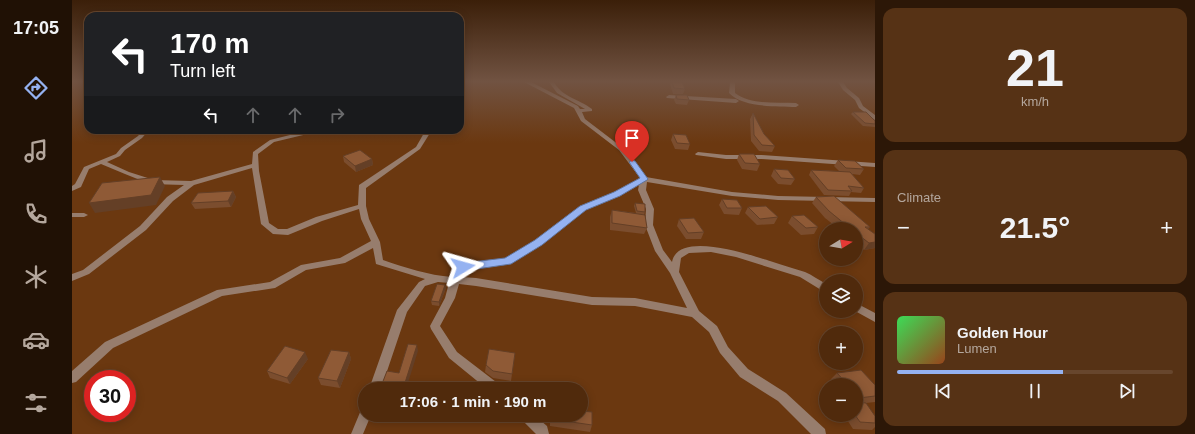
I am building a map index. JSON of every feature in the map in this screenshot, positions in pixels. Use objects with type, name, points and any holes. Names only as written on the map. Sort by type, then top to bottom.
[{"type":"street","points":[[568,102],[579,111],[583,120],[621,149],[644,179],[642,190],[650,209],[649,225],[659,251],[674,272],[695,314],[713,329],[724,350],[744,373],[782,397],[820,434]]},
{"type":"street","points":[[578,102],[590,110],[579,111]]},
{"type":"street","points":[[766,102],[796,105]]},
{"type":"street","points":[[859,102],[866,112],[875,118]]},
{"type":"street","points":[[866,112],[875,113]]},
{"type":"street","points":[[72,188],[78,185],[86,168],[118,155],[123,149],[143,134]]},
{"type":"street","points":[[301,134],[272,141],[255,153],[256,180],[263,205],[265,224],[276,232],[288,232],[319,219],[362,206]]},
{"type":"street","points":[[426,134],[418,148],[362,187],[362,206],[365,219],[376,242],[379,262],[438,279],[476,282],[592,301],[635,302],[695,314]]},
{"type":"street","points":[[698,154],[726,157],[762,157],[875,165]]},
{"type":"street","points":[[102,162],[153,182],[191,183],[255,165]]},
{"type":"street","points":[[487,382],[453,355],[435,326],[450,298],[455,280],[463,267],[508,261],[538,242],[583,208],[617,194],[644,179],[732,194],[778,198],[875,200]]},
{"type":"street","points":[[72,278],[86,272],[142,228],[170,200],[191,183]]},
{"type":"street","points":[[72,215],[84,215]]},
{"type":"street","points":[[72,378],[110,345],[220,293],[272,285],[304,267],[342,261],[376,242]]},
{"type":"street","points":[[674,272],[677,257],[687,250],[711,249],[737,254],[803,275],[819,285]]},
{"type":"street","points":[[377,382],[402,310],[422,284],[438,279]]},
{"type":"street","points":[[863,311],[875,318]]},
{"type":"street","points":[[357,434],[362,422]]},
{"type":"street","points":[[532,422],[542,431],[543,434]]},
{"type":"building","points":[[853,112],[866,112],[875,121],[875,124],[865,123]]},
{"type":"building","points":[[753,113],[764,134],[775,146],[762,145],[754,135]]},
{"type":"building","points":[[673,134],[686,135],[690,144],[677,143]]},
{"type":"building","points":[[360,150],[372,159],[355,166],[343,156]]},
{"type":"building","points":[[739,154],[754,154],[760,164],[745,163]]},
{"type":"building","points":[[838,160],[855,161],[864,169],[846,168]]},
{"type":"building","points":[[774,169],[788,170],[795,179],[781,178]]},
{"type":"building","points":[[811,170],[850,172],[864,188],[848,186],[852,191],[828,190]]},
{"type":"building","points":[[160,177],[151,195],[89,203],[102,183]]},
{"type":"building","points":[[233,191],[228,201],[191,203],[198,193]]},
{"type":"building","points":[[834,196],[870,227],[865,227],[875,234],[875,242],[869,243],[863,238],[863,222],[842,222],[829,211],[816,197]]},
{"type":"building","points":[[722,199],[737,200],[742,208],[727,208]]},
{"type":"building","points":[[635,203],[645,204],[645,212],[637,211]]},
{"type":"building","points":[[766,206],[778,217],[760,219],[748,207]]},
{"type":"building","points":[[612,210],[645,215],[647,228],[612,223]]},
{"type":"building","points":[[804,215],[818,227],[806,228],[792,216]]},
{"type":"building","points":[[694,218],[704,232],[688,233],[679,219]]},
{"type":"building","points":[[437,284],[445,285],[439,302],[431,301]]},
{"type":"building","points":[[408,344],[417,345],[405,382],[383,382],[387,371],[399,373]]},
{"type":"building","points":[[285,346],[305,352],[287,378],[267,371]]},
{"type":"building","points":[[489,349],[515,353],[512,374],[493,371],[486,365]]},
{"type":"building","points":[[331,350],[349,352],[337,381],[318,378]]},
{"type":"building","points":[[861,370],[875,385],[875,396],[863,398],[863,378],[842,378],[837,373]]},
{"type":"building","points":[[863,403],[866,403],[875,416],[875,423],[860,422],[863,422]]},
{"type":"building","points":[[588,412],[592,412],[592,425],[572,422],[588,422]]},
{"type":"route","points":[[463,267],[508,261],[538,242],[583,208],[617,194],[644,179],[632,162]]}]
